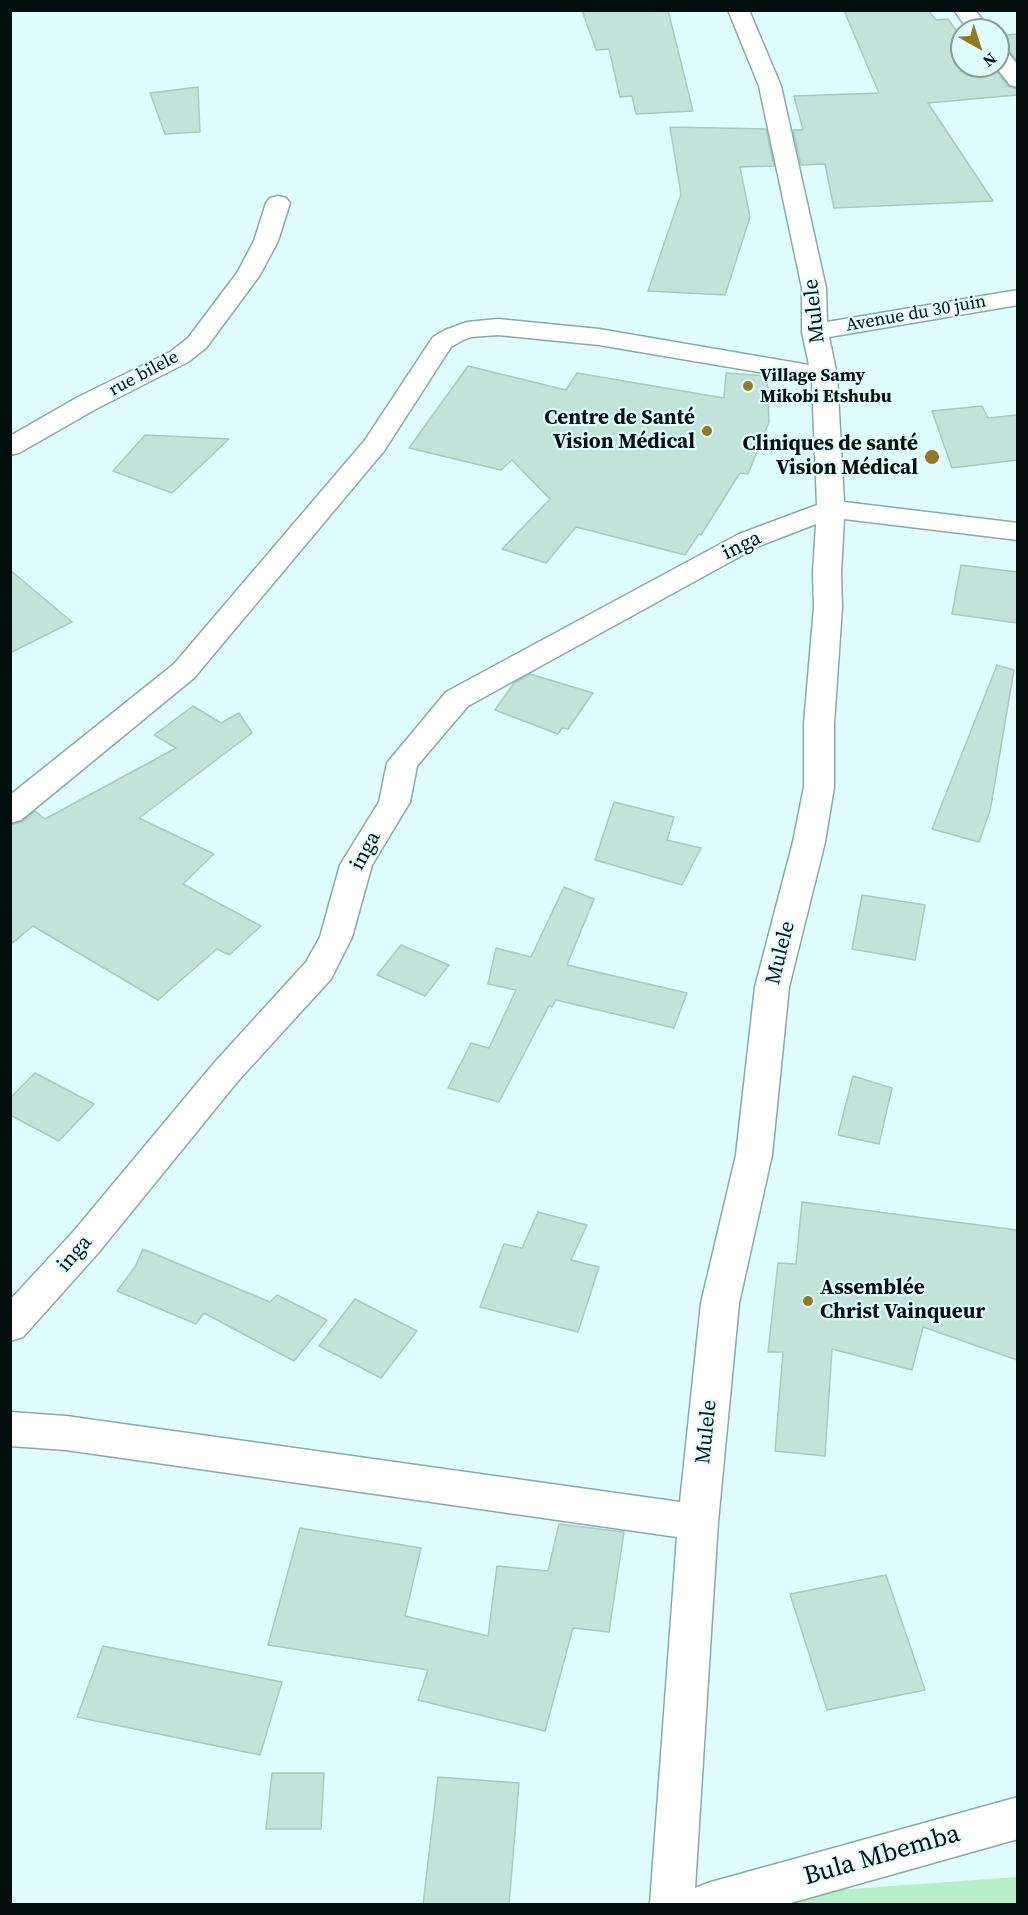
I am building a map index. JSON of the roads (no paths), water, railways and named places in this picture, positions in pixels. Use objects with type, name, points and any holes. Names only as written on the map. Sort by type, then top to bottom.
[{"type":"street","name":"Mulele","points":[[672,1905],[698,1522],[720,1303],[754,1155],[772,987],[809,842],[819,787],[819,724],[828,607],[827,573],[831,509],[824,375],[815,332],[814,288],[770,86],[738,10]]},
{"type":"street","name":"rue bilele","points":[[10,447],[77,409],[179,357],[197,343],[248,275],[266,241],[278,203]]},
{"type":"street","name":"Avenue du 30 juin","points":[[815,332],[1017,297]]},
{"type":"street","points":[[10,812],[183,671],[375,445],[442,342],[454,334],[467,330],[498,327],[599,337],[824,375]]},
{"type":"street","points":[[831,509],[1017,531]]},
{"type":"street","name":"inga","points":[[10,1326],[86,1242],[226,1072],[320,970],[336,937],[356,865],[394,802],[402,763],[458,699],[749,540],[831,509]]},
{"type":"street","points":[[10,1429],[66,1433],[698,1522]]},
{"type":"street","name":"Bula Mbemba","points":[[711,1905],[1017,1818]]},
{"type":"place","name":"Village Samy Mikobi Etshubu","points":[[748,386]]},
{"type":"place","name":"Centre de Santé Vision Médical","points":[[707,431]]},
{"type":"place","name":"Cliniques de santé Vision Médical","points":[[932,457]]},
{"type":"place","name":"Assemblée Christ Vainqueur","points":[[808,1301]]}]
